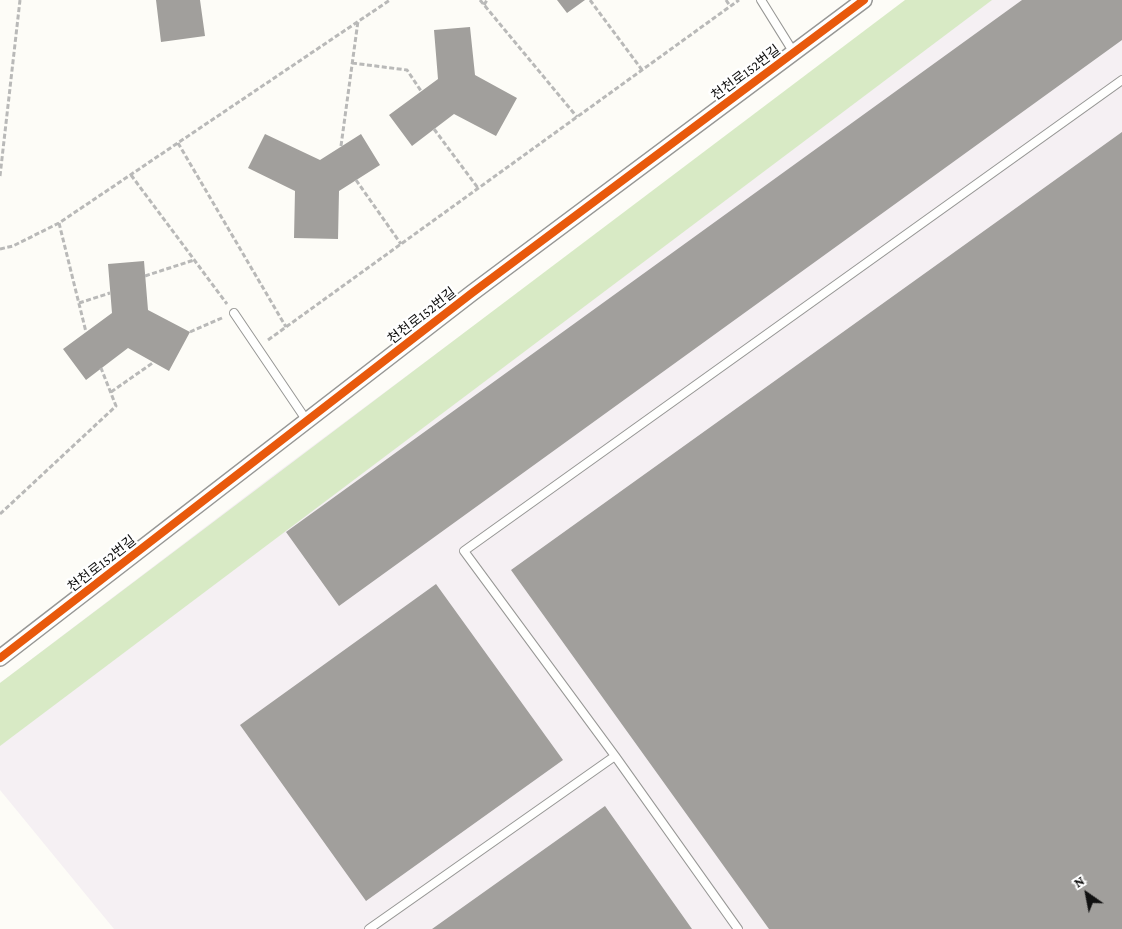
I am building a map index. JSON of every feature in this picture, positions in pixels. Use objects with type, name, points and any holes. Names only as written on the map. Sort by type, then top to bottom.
[{"type":"street","name":"천천로152번길","points":[[0,658],[472,293],[864,0]]},
{"type":"lane","points":[[761,0],[794,53]]},
{"type":"lane","points":[[738,929],[615,756],[464,551],[1122,80]]},
{"type":"lane","points":[[234,313],[307,421]]},
{"type":"lane","points":[[369,929],[615,756]]},
{"type":"path","points":[[0,176],[20,0]]},
{"type":"path","points":[[0,249],[13,246],[59,223],[390,0]]},
{"type":"path","points":[[480,0],[577,117]]},
{"type":"path","points":[[484,4],[487,0]]},
{"type":"path","points":[[590,0],[642,70]]},
{"type":"path","points":[[726,0],[730,6]]},
{"type":"path","points":[[258,348],[739,0]]},
{"type":"path","points":[[340,146],[358,21]]},
{"type":"path","points":[[352,63],[407,70],[421,92]]},
{"type":"path","points":[[434,129],[478,188]]},
{"type":"path","points":[[178,143],[286,327]]},
{"type":"path","points":[[131,175],[234,313],[190,332]]},
{"type":"path","points":[[356,180],[401,244]]},
{"type":"path","points":[[59,223],[86,332]]},
{"type":"path","points":[[146,276],[194,260]]},
{"type":"path","points":[[79,303],[110,293]]},
{"type":"path","points":[[111,392],[154,362]]},
{"type":"path","points":[[0,514],[116,406],[102,368]]},
{"type":"shaded area","points":[[910,0],[1122,0],[1122,929],[114,929],[0,790],[0,683],[271,477]]},
{"type":"green space","points":[[905,0],[992,0],[0,746],[0,683]]},
{"type":"building","points":[[156,0],[200,0],[205,36],[161,42]]},
{"type":"building","points":[[557,0],[585,0],[567,13]]},
{"type":"building","points":[[1022,0],[1122,0],[1122,40],[339,606],[286,532]]},
{"type":"building","points":[[470,27],[475,75],[517,98],[496,136],[454,114],[412,146],[389,115],[438,79],[434,30]]},
{"type":"building","points":[[1122,132],[1122,929],[769,929],[511,570]]},
{"type":"building","points":[[265,134],[320,160],[361,134],[380,165],[339,191],[338,239],[294,238],[295,191],[248,168]]},
{"type":"building","points":[[144,261],[148,310],[190,332],[169,371],[128,348],[86,380],[63,349],[112,313],[108,264]]},
{"type":"building","points":[[436,584],[563,760],[366,901],[240,725]]},
{"type":"building","points":[[605,806],[692,929],[432,929]]},
{"type":"cycle path","points":[[0,658],[472,293],[864,0]]}]
